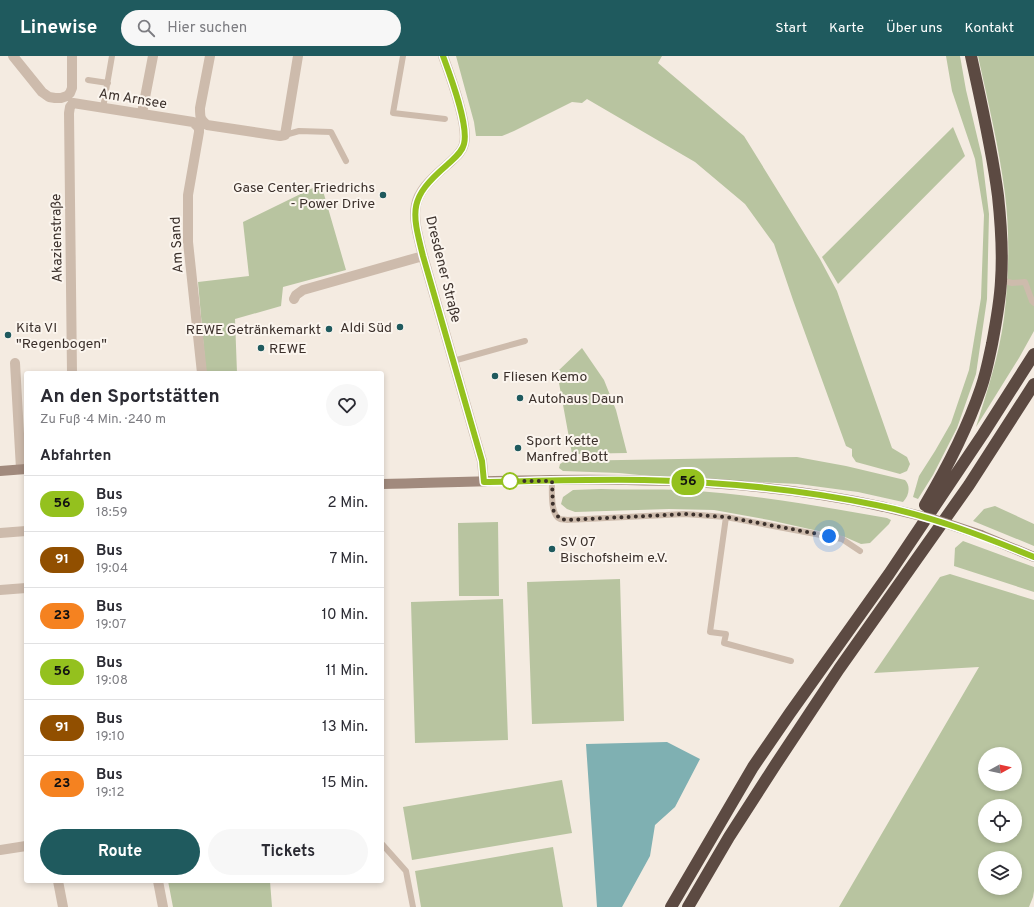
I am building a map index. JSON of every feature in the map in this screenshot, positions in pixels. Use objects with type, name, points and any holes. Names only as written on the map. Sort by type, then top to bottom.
[{"type":"highway","points":[[852,626],[874,585],[937,485],[955,450],[982,387],[997,319],[1001,280],[1001,237],[998,196],[991,147],[971,56]]},
{"type":"highway","points":[[671,907],[753,767],[852,626],[983,434],[1034,354]]},
{"type":"highway","points":[[688,907],[729,837],[776,764],[839,669],[969,485],[1034,384]]},
{"type":"main road","points":[[0,471],[23,469]]},
{"type":"main road","points":[[384,484],[604,479],[711,483],[784,490],[884,507],[933,519],[981,535],[1034,557]]},
{"type":"street","points":[[14,56],[42,92],[49,97],[70,100]]},
{"type":"street","name":"Akazienstraße","points":[[72,56],[72,88],[70,93],[69,113],[72,371]]},
{"type":"street","points":[[142,114],[153,56]]},
{"type":"street","points":[[210,56],[200,108],[202,122],[207,125],[280,136],[286,135],[298,56]]},
{"type":"street","name":"Dresdener Straße","points":[[443,56],[459,106],[464,128],[465,142],[457,156],[437,173],[422,190],[415,206],[416,228],[482,461],[484,482]]},
{"type":"street","name":"Am Arnsee","points":[[70,100],[103,108],[189,122]]},
{"type":"street","name":"Am Sand","points":[[189,122],[193,122],[196,125],[199,132],[188,195],[188,242],[202,371]]},
{"type":"street","points":[[294,299],[302,290],[423,256]]},
{"type":"street","points":[[15,363],[23,469]]},
{"type":"street","points":[[0,533],[24,531]]},
{"type":"street","points":[[0,590],[24,588]]},
{"type":"street","points":[[0,850],[24,846]]},
{"type":"street","points":[[58,883],[63,907]]},
{"type":"street","points":[[158,883],[163,907]]},
{"type":"lane","points":[[103,108],[112,56]]},
{"type":"lane","points":[[403,56],[393,113],[445,119]]},
{"type":"lane","points":[[88,80],[108,83]]},
{"type":"lane","points":[[286,135],[299,131],[331,132],[346,161]]},
{"type":"lane","points":[[1001,280],[1012,283],[1025,282],[1034,303]]},
{"type":"lane","points":[[453,361],[525,341]]},
{"type":"lane","points":[[552,481],[553,510],[560,519],[567,520],[686,514],[726,517],[842,539],[860,551]]},
{"type":"lane","points":[[726,517],[710,632],[726,634],[724,643],[791,661]]},
{"type":"lane","points":[[384,846],[406,871],[413,907]]},
{"type":"green space","points":[[456,56],[662,56],[658,63],[744,136],[820,259],[837,291],[892,448],[907,457],[910,464],[907,471],[900,474],[856,462],[852,456],[852,449],[846,446],[774,244],[745,204],[695,162],[587,99],[582,103],[572,102],[502,136],[476,136],[474,122]]},
{"type":"green space","points":[[946,56],[960,56],[966,90],[982,157],[989,214],[987,299],[976,374],[957,428],[933,475],[918,499],[913,497],[919,476],[951,423],[969,370],[981,298],[984,215],[975,159],[952,91]]},
{"type":"green space","points":[[978,56],[1034,56],[1034,331],[976,427],[1002,332],[1008,272],[1008,225],[1003,176]]},
{"type":"green space","points":[[953,127],[965,156],[838,284],[822,257]]},
{"type":"green space","points":[[321,184],[346,270],[283,287],[281,306],[235,319],[237,371],[206,371],[198,282],[249,276],[243,222]]},
{"type":"green space","points":[[582,348],[604,380],[616,410],[627,453],[572,454],[557,372]]},
{"type":"green space","points":[[797,457],[846,466],[905,480],[909,488],[908,494],[903,502],[858,492],[798,484],[563,471],[559,468],[560,464],[565,461]]},
{"type":"green space","points":[[573,490],[683,490],[734,494],[811,505],[887,518],[891,520],[889,524],[870,543],[861,544],[845,537],[769,520],[714,510],[669,509],[575,512],[567,509],[561,504],[563,497]]},
{"type":"green space","points":[[995,506],[1034,524],[1034,546],[973,521],[984,509]]},
{"type":"green space","points":[[498,522],[499,596],[459,596],[458,523]]},
{"type":"green space","points":[[963,541],[1034,567],[1034,592],[954,566],[955,548]]},
{"type":"green space","points":[[950,574],[1034,600],[1034,891],[1029,907],[839,907],[979,667],[874,673],[940,577]]},
{"type":"green space","points":[[620,579],[624,721],[532,724],[527,582]]},
{"type":"green space","points":[[503,599],[508,740],[415,743],[411,602]]},
{"type":"green space","points":[[562,780],[572,833],[412,860],[403,807]]},
{"type":"green space","points":[[553,847],[563,907],[421,907],[415,871]]},
{"type":"green space","points":[[168,883],[270,883],[272,907],[173,907]]},
{"type":"water","points":[[667,742],[700,759],[675,807],[655,825],[650,856],[622,907],[597,907],[586,744]]},
{"type":"bus line","name":"56","points":[[443,56],[459,106],[464,128],[465,142],[457,156],[437,173],[422,190],[415,206],[416,228],[482,461],[484,482],[604,479],[645,480],[697,482],[784,490],[876,505],[933,519],[989,538],[1034,557]]},
{"type":"place","name":"Gase Center Friedrichs - Power Drive","points":[[383,195]]},
{"type":"place","name":"Aldi Süd","points":[[400,327]]},
{"type":"place","name":"REWE Getränkemarkt","points":[[329,329]]},
{"type":"place","name":"Kita VI \"Regenbogen\"","points":[[8,335]]},
{"type":"place","name":"REWE","points":[[261,348]]},
{"type":"place","name":"Fliesen Kemo","points":[[495,376]]},
{"type":"place","name":"Autohaus Daun","points":[[520,398]]},
{"type":"place","name":"Sport Kette Manfred Bott","points":[[518,448]]},
{"type":"place","name":"SV 07 Bischofsheim e.V.","points":[[552,549]]},
{"type":"route","points":[[510,481],[552,481],[553,510],[560,519],[567,520],[686,514],[748,520],[829,536]]}]
